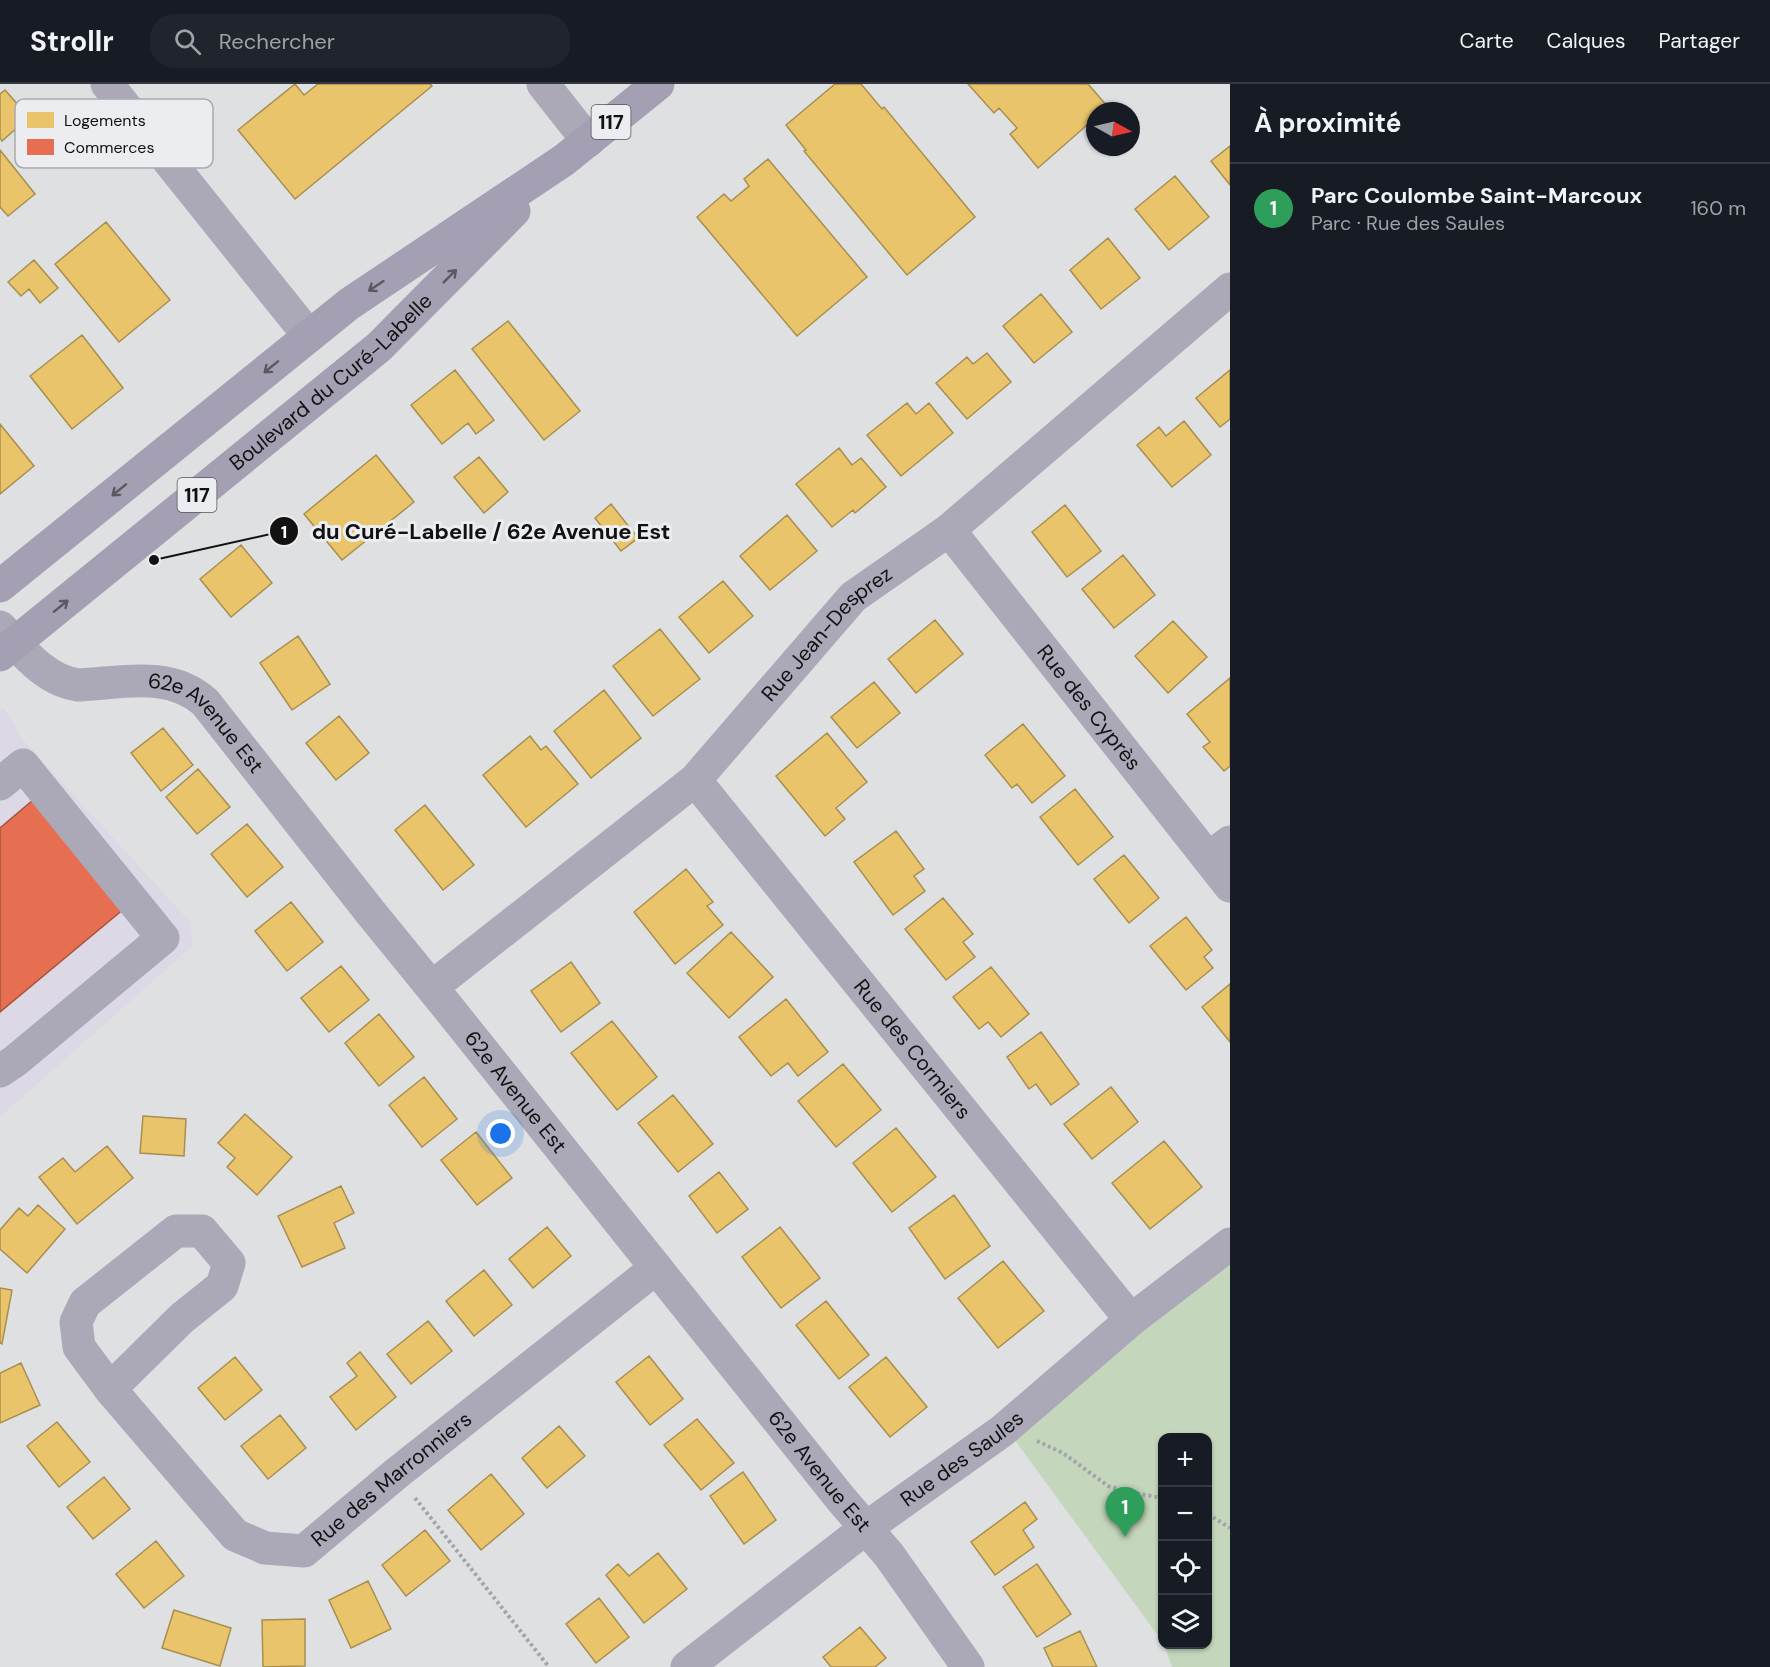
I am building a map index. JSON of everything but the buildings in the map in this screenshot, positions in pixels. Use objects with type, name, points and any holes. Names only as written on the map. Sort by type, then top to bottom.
[{"type":"main road","name":"Boulevard du Curé-Labelle","points":[[0,586],[349,304],[576,151],[658,84]]},
{"type":"main road","name":"Boulevard du Curé-Labelle","points":[[5,642],[379,347],[576,151]]},
{"type":"street","points":[[107,84],[119,99]]},
{"type":"street","points":[[543,84],[576,151]]},
{"type":"street","points":[[174,168],[309,336]]},
{"type":"street","name":"Rue Jean-Desprez","points":[[432,987],[695,780],[853,597],[949,530],[1230,289]]},
{"type":"street","name":"Rue des Cyprès","points":[[949,530],[1219,850],[1230,886]]},
{"type":"street","name":"62e Avenue Est","points":[[5,642],[67,684],[158,680],[197,694],[214,712],[370,913],[889,1555],[968,1667]]},
{"type":"street","points":[[0,784],[23,765],[163,938],[0,1071]]},
{"type":"street","name":"Rue des Cormiers","points":[[695,780],[1131,1320]]},
{"type":"street","name":"Rue des Marronniers","points":[[110,1389],[182,1318],[222,1286],[229,1263],[202,1231],[176,1231],[85,1303],[76,1322],[80,1347],[110,1389],[235,1535],[265,1548],[304,1551],[397,1473],[656,1268]]},
{"type":"street","name":"Rue des Saules","points":[[687,1667],[866,1528],[1002,1431],[1131,1320],[1230,1244]]},
{"type":"path","points":[[1002,1431],[1045,1443],[1063,1453],[1108,1486],[1158,1497]]},
{"type":"path","points":[[409,1491],[549,1667]]},
{"type":"path","points":[[1212,1517],[1230,1528]]},
{"type":"shaded area","points":[[4,708],[23,740],[191,923],[192,946],[0,1117],[0,711]]},
{"type":"green space","points":[[1230,1245],[1230,1667],[1172,1667],[1165,1649],[1212,1649],[1212,1433],[1158,1433],[1158,1636],[1006,1428]]},
{"type":"place","name":"du Curé-Labelle / 62e Avenue Est","points":[[154,560]]},
{"type":"place","name":"Parc Coulombe Saint-Marcoux","points":[[1125,1537]]}]
